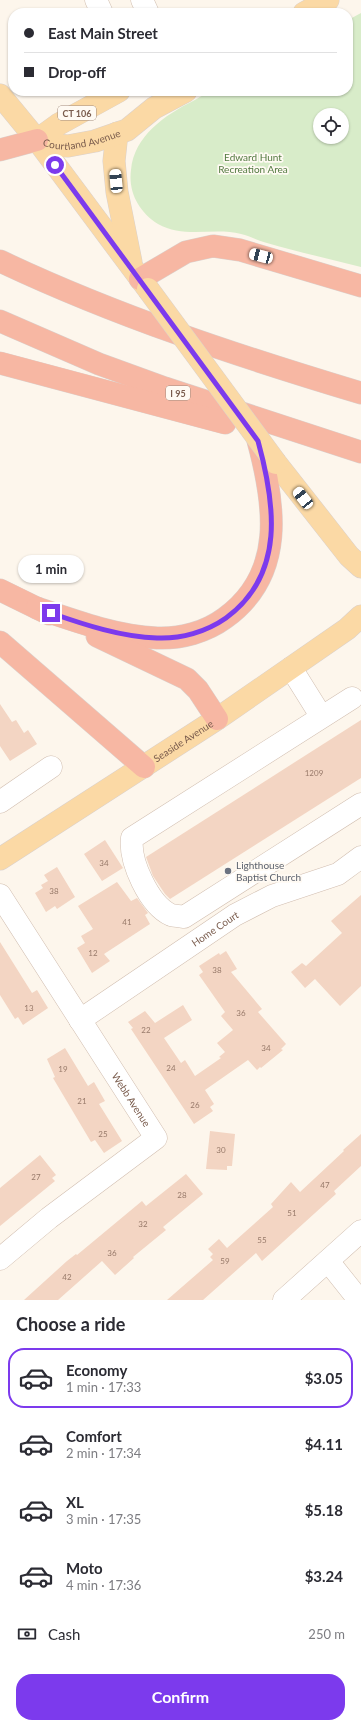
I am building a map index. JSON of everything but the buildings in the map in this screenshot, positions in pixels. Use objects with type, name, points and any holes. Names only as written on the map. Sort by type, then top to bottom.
[{"type":"highway","points":[[0,150],[37,140]]},
{"type":"highway","points":[[140,279],[186,252],[213,246],[240,250],[361,286]]},
{"type":"highway","points":[[0,261],[62,289],[142,321],[235,353],[361,393]]},
{"type":"highway","name":"I 95","points":[[0,321],[99,364],[165,388],[361,452]]},
{"type":"highway","points":[[0,363],[361,460]]},
{"type":"highway","points":[[37,608],[98,627],[129,634],[158,638],[188,635],[204,630],[218,623],[232,613],[254,590],[261,576],[270,546],[272,516],[270,490],[258,441]]},
{"type":"highway","points":[[0,590],[187,679],[198,690],[217,719]]},
{"type":"highway","points":[[0,642],[144,767]]},
{"type":"main road","points":[[313,8],[328,0]]},
{"type":"main road","points":[[0,95],[37,140],[258,441],[349,556],[361,567]]},
{"type":"main road","name":"Courtland Avenue","points":[[37,140],[59,124],[110,96]]},
{"type":"main road","name":"Courtland Avenue","points":[[37,140],[55,145],[68,146],[96,141],[127,130],[154,108],[177,96]]},
{"type":"main road","points":[[117,133],[114,161],[117,192],[140,279]]},
{"type":"main road","name":"Seaside Avenue","points":[[0,859],[217,719],[348,629],[361,616]]},
{"type":"street","points":[[291,668],[321,716]]},
{"type":"street","points":[[352,698],[321,716],[132,838],[131,848],[133,860],[149,895],[163,909],[172,915],[184,917],[361,804]]},
{"type":"street","points":[[0,802],[51,767]]},
{"type":"street","name":"Home Court","points":[[80,1020],[235,915],[272,896],[338,874],[361,857]]},
{"type":"street","name":"Webb Avenue","points":[[0,895],[156,1138],[49,1218],[0,1259]]},
{"type":"street","points":[[284,1300],[361,1231]]},
{"type":"street","points":[[328,1261],[360,1300]]},
{"type":"green space","name":"Edward Hunt Recreation Area","points":[[361,13],[361,267],[231,232],[178,231],[158,224],[151,219],[145,214],[133,194],[131,186],[131,170],[133,158],[138,147],[153,128],[162,120],[201,96],[353,96],[353,17]]},
{"type":"place","name":"Lighthouse Baptist Church","points":[[228,871]]},
{"type":"route","points":[[51,613],[123,633],[158,638],[188,635],[204,630],[218,623],[232,613],[254,590],[266,562],[272,530],[270,490],[258,441],[133,269],[55,165]]}]
